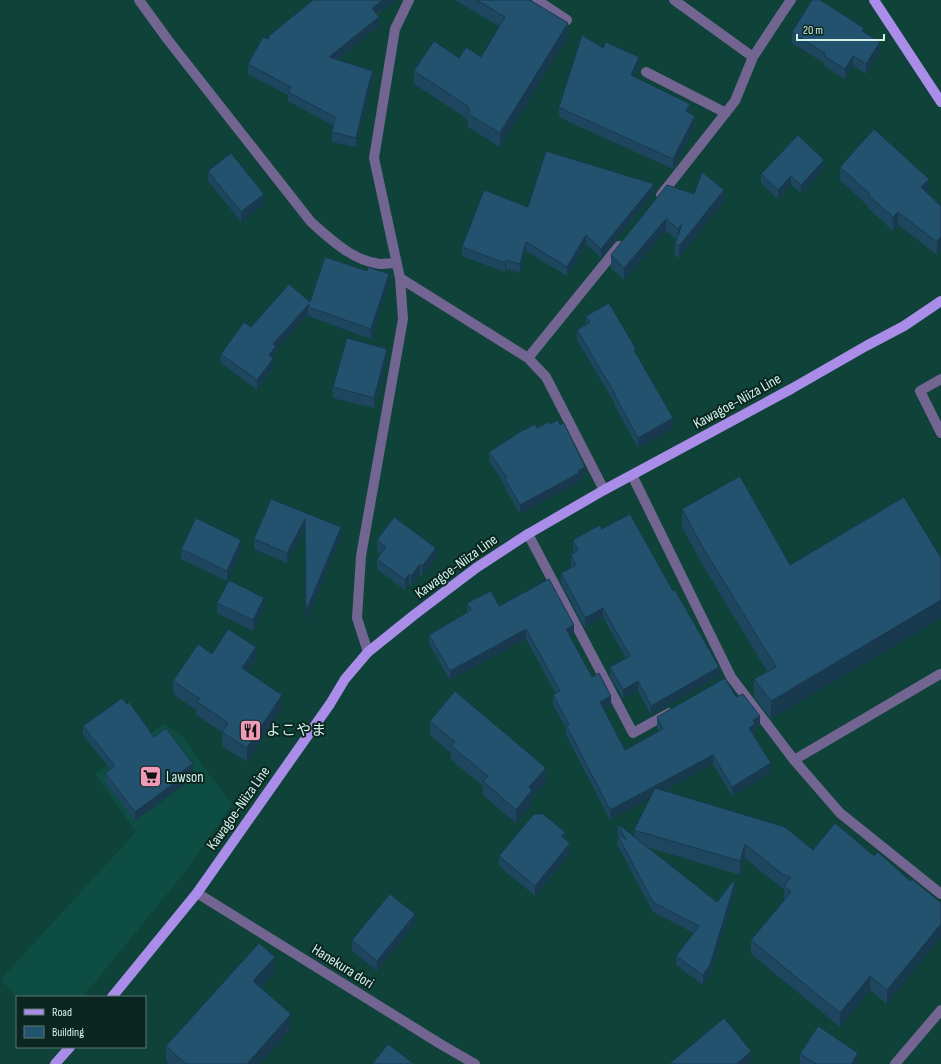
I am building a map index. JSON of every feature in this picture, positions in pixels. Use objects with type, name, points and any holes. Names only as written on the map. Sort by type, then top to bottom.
[{"type":"main road","points":[[874,0],[941,102]]},
{"type":"main road","name":"Kawagoe-Niiza Line","points":[[113,996],[197,893],[330,704],[345,679],[368,652],[426,605],[476,568],[528,534],[604,490],[904,326],[941,301]]},
{"type":"main road","points":[[55,1064],[69,1048]]},
{"type":"street","points":[[139,0],[168,40],[310,222],[333,242],[361,259],[380,264],[396,263]]},
{"type":"street","points":[[368,652],[357,618],[361,556],[403,319],[400,278],[374,158],[395,29],[410,0]]},
{"type":"street","points":[[537,0],[567,20]]},
{"type":"street","points":[[674,0],[753,57]]},
{"type":"street","points":[[656,202],[735,101],[753,57],[791,0]]},
{"type":"street","points":[[646,72],[726,113]]},
{"type":"street","points":[[528,358],[626,238]]},
{"type":"street","points":[[400,278],[528,358],[546,377],[604,490]]},
{"type":"street","points":[[941,379],[920,391],[941,433]]},
{"type":"street","points":[[632,475],[728,679],[794,760],[840,813],[941,894]]},
{"type":"street","points":[[528,534],[633,733],[679,707]]},
{"type":"street","points":[[794,760],[940,674]]},
{"type":"street","name":"Hanekura dori","points":[[197,893],[475,1064]]},
{"type":"street","points":[[895,1064],[941,1010]]},
{"type":"shaded area","points":[[163,724],[183,737],[232,805],[184,873],[84,996],[16,997],[1,979],[136,832],[95,774]]},
{"type":"building","points":[[313,0],[383,0],[372,8],[379,17],[329,57],[373,71],[356,138],[332,132],[335,117],[288,92],[291,87],[248,64],[263,37],[268,39],[270,35]]},
{"type":"building","points":[[477,0],[530,0],[568,23],[500,133],[468,114],[470,110],[467,109],[469,107],[414,71],[434,41],[459,58],[466,47],[481,57],[505,17]]},
{"type":"building","points":[[812,0],[820,0],[864,28],[862,31],[880,42],[866,64],[853,56],[845,69],[824,56],[826,54],[792,32]]},
{"type":"building","points":[[582,35],[603,48],[606,42],[639,57],[631,75],[690,104],[686,111],[695,116],[673,159],[559,107]]},
{"type":"building","points":[[874,129],[929,179],[921,187],[941,206],[941,236],[937,242],[898,212],[893,217],[840,167]]},
{"type":"building","points":[[798,135],[824,160],[801,185],[791,176],[778,190],[761,174]]},
{"type":"building","points":[[546,151],[654,184],[601,249],[586,235],[567,267],[526,242],[520,264],[506,260],[505,263],[462,247],[484,190],[528,207]]},
{"type":"building","points":[[231,153],[264,194],[241,212],[208,171]]},
{"type":"building","points":[[702,172],[724,190],[679,246],[675,244],[682,224],[678,229],[666,219],[624,268],[611,255],[667,185],[694,194]]},
{"type":"building","points":[[325,257],[367,271],[368,267],[389,274],[371,329],[308,307],[309,304],[273,344],[276,346],[269,355],[273,359],[257,380],[221,354],[244,322],[251,327],[289,284],[310,302]]},
{"type":"building","points":[[609,303],[636,349],[634,350],[673,418],[638,438],[615,394],[577,330],[590,322],[586,316]]},
{"type":"building","points":[[347,338],[387,349],[374,398],[333,387]]},
{"type":"building","points":[[558,420],[560,425],[564,423],[585,467],[578,471],[579,473],[520,505],[505,479],[507,478],[489,452],[535,424],[537,428],[549,422],[550,424]]},
{"type":"building","points":[[740,476],[790,565],[904,497],[941,558],[941,600],[771,701],[754,679],[776,667],[702,546],[682,509]]},
{"type":"building","points":[[271,499],[341,527],[306,611],[305,519],[287,553],[254,539]]},
{"type":"building","points":[[630,514],[673,591],[675,590],[719,667],[651,706],[638,681],[623,690],[610,667],[630,656],[603,608],[585,618],[561,573],[576,565],[571,555],[578,550],[573,540],[600,525],[602,529]]},
{"type":"building","points":[[394,517],[436,548],[422,566],[420,564],[411,576],[409,574],[405,580],[377,559],[386,547],[377,540]]},
{"type":"building","points":[[196,518],[241,540],[227,571],[181,549]]},
{"type":"building","points":[[549,579],[574,625],[566,629],[592,677],[599,673],[611,696],[600,702],[625,750],[663,729],[657,717],[725,678],[736,697],[743,694],[760,716],[753,720],[755,724],[749,728],[771,763],[732,787],[713,755],[610,810],[566,725],[569,724],[553,695],[560,691],[526,629],[450,671],[429,635],[471,610],[467,603],[491,591],[499,606]]},
{"type":"building","points":[[229,580],[264,598],[253,620],[217,603]]},
{"type":"building","points":[[228,629],[256,647],[242,668],[282,695],[247,748],[222,732],[228,723],[196,701],[200,699],[173,681],[198,644],[212,654]]},
{"type":"building","points":[[455,691],[546,768],[529,787],[532,790],[516,810],[483,781],[488,776],[451,746],[455,742],[430,721]]},
{"type":"building","points":[[122,698],[127,704],[129,702],[154,737],[166,728],[193,764],[182,771],[185,775],[135,812],[105,773],[115,766],[83,726]]},
{"type":"building","points":[[655,788],[785,827],[813,850],[835,823],[874,856],[878,852],[910,881],[912,879],[941,903],[941,924],[887,990],[870,976],[840,1013],[751,940],[791,892],[784,886],[791,877],[782,874],[745,844],[740,861],[634,830]]},
{"type":"building","points":[[534,814],[543,814],[566,833],[561,836],[570,843],[535,886],[499,856]]},
{"type":"building","points":[[618,824],[717,902],[733,881],[735,882],[710,965],[703,975],[676,956],[699,926],[653,902],[617,834],[618,833],[626,840]]},
{"type":"building","points":[[390,894],[415,914],[377,961],[352,940]]},
{"type":"building","points":[[259,943],[275,957],[253,981],[291,1014],[247,1064],[186,1064],[166,1046]]},
{"type":"building","points":[[724,1018],[751,1051],[737,1064],[669,1064]]},
{"type":"building","points":[[818,1026],[858,1053],[851,1064],[816,1064],[800,1054]]},
{"type":"building","points":[[388,1044],[414,1064],[372,1064]]},
{"type":"place","name":"よこやま","points":[[251,730]]},
{"type":"place","name":"Lawson","points":[[150,777]]}]
